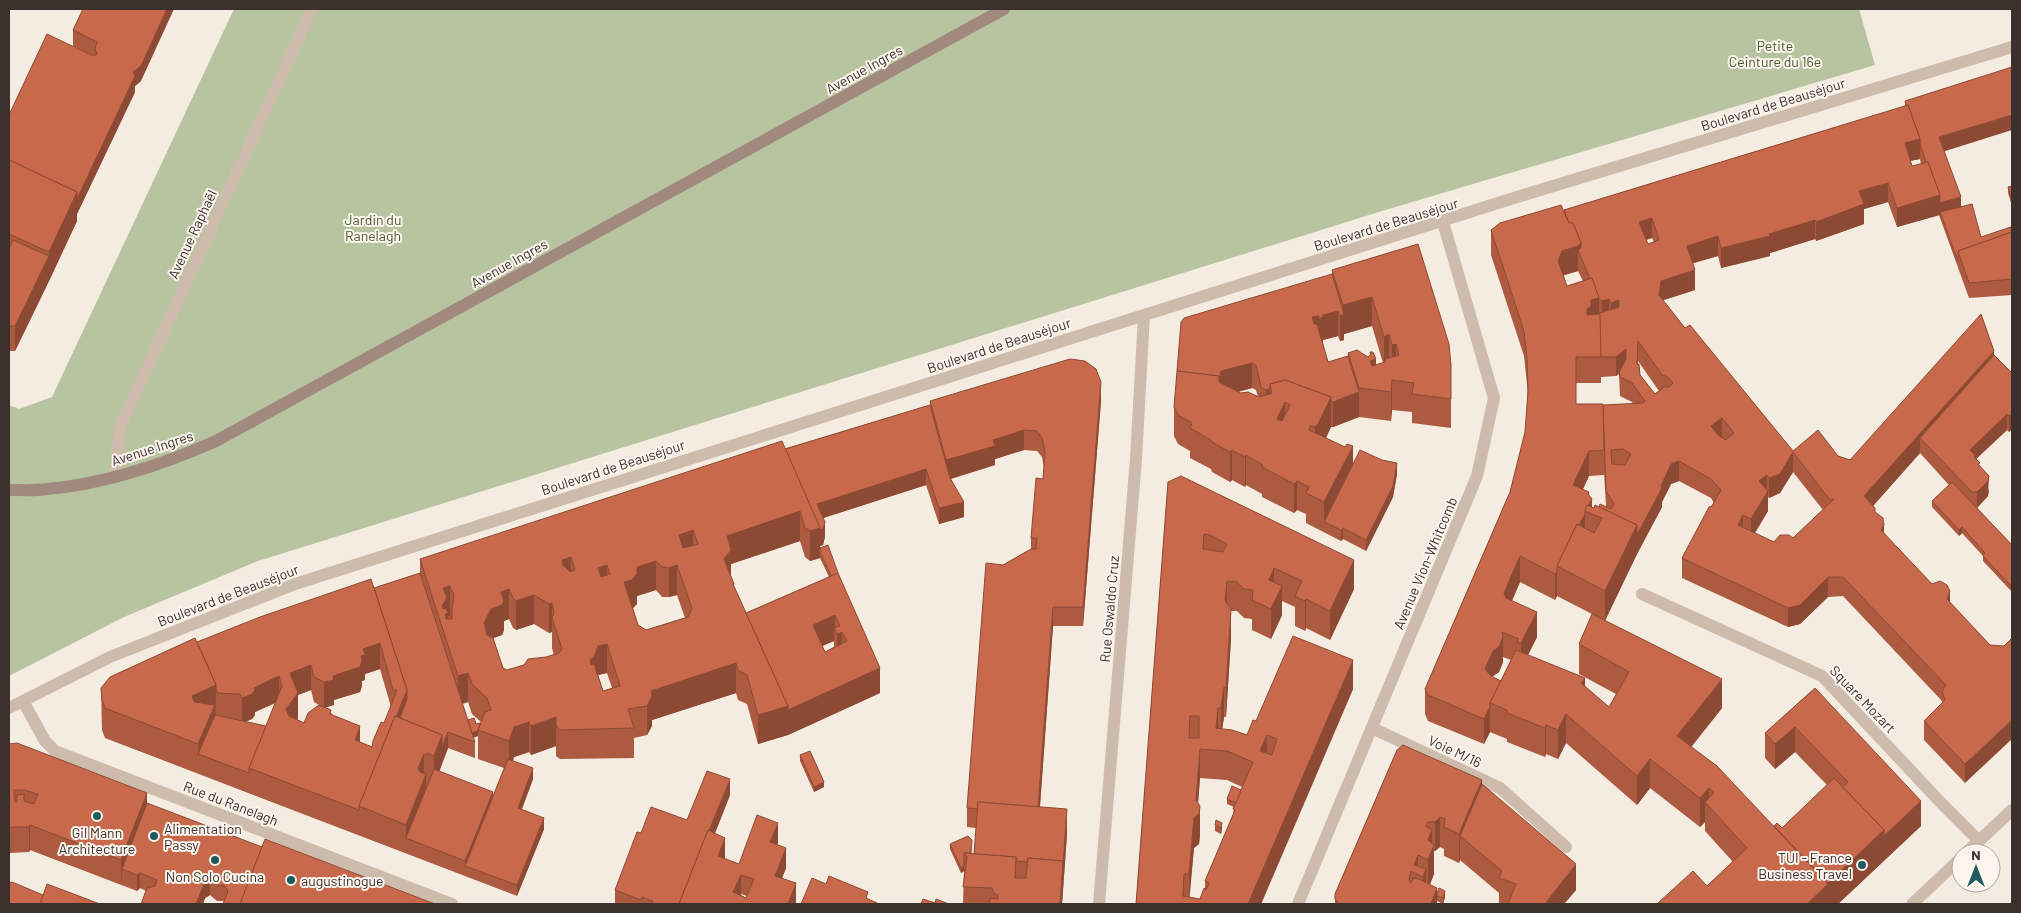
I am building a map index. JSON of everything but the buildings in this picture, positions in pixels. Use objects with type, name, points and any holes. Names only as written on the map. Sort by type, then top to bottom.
[{"type":"main road","name":"Avenue Ingres","points":[[9,490],[48,489],[115,477],[190,453],[216,441],[1004,9]]},
{"type":"street","name":"Avenue Raphaël","points":[[115,477],[120,427],[312,9]]},
{"type":"street","name":"Boulevard de Beauséjour","points":[[9,708],[110,657],[295,584],[1517,197],[2012,47]]},
{"type":"street","name":"Avenue Vion-Whitcomb","points":[[1298,904],[1477,476],[1494,398],[1443,222]]},
{"type":"street","name":"Rue Oswaldo Cruz","points":[[1099,904],[1135,469],[1144,315]]},
{"type":"street","name":"Square Mozart","points":[[1642,594],[1822,676],[1979,841]]},
{"type":"street","name":"Rue du Ranelagh","points":[[23,701],[45,741],[56,750],[452,904]]},
{"type":"street","name":"Voie M/16","points":[[1372,728],[1500,788],[1566,847]]},
{"type":"street","points":[[1979,841],[2012,810]]},
{"type":"street","points":[[1912,904],[1951,867]]},
{"type":"green space","name":"Jardin du Ranelagh","points":[[234,9],[1859,9],[1875,65],[1382,211],[258,561],[124,617],[9,676],[9,405],[19,409],[52,397]]},
{"type":"place","name":"Gil Mann Architecture","points":[[97,816]]},
{"type":"place","name":"Alimentation Passy","points":[[154,836]]},
{"type":"place","name":"Non Solo Cucina","points":[[215,860]]},
{"type":"place","name":"TUI - France Business Travel","points":[[1862,865]]},
{"type":"place","name":"augustinogue","points":[[291,880]]},
{"type":"park label","name":"Petite Ceinture du 16e","points":[[1775,54]]}]
